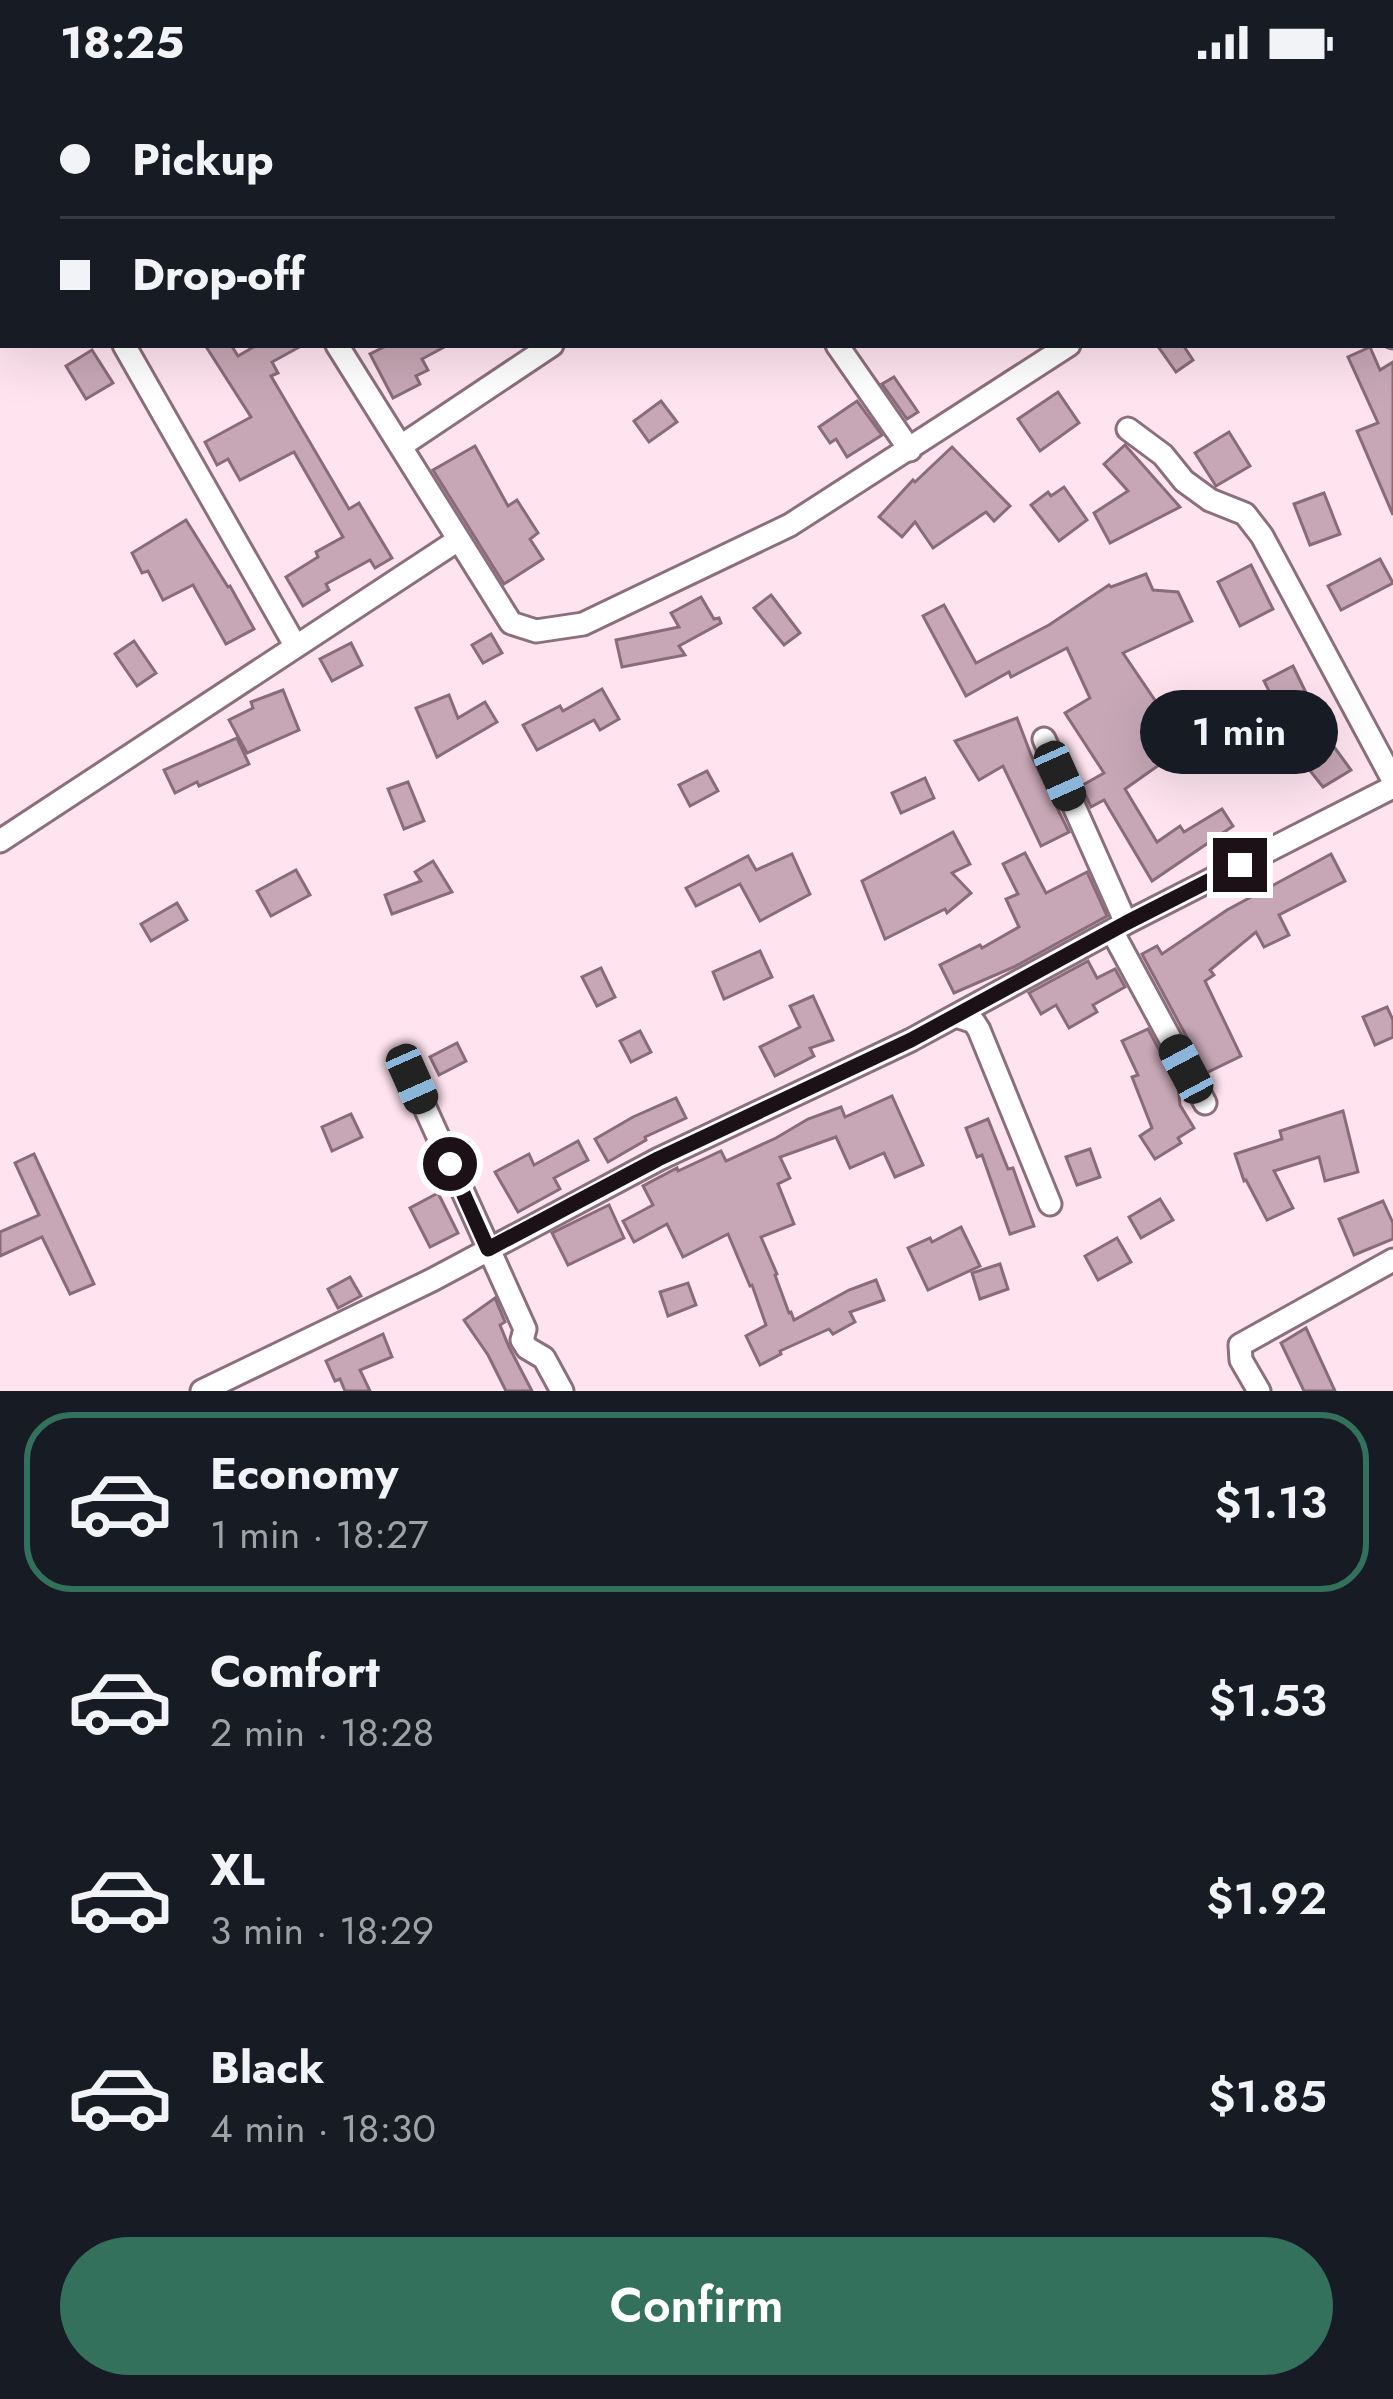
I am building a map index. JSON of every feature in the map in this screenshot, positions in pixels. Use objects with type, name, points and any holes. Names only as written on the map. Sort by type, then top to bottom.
[{"type":"street","points":[[126,348],[295,645]]},
{"type":"street","points":[[340,348],[511,623],[536,631],[583,624],[790,525],[1065,348]]},
{"type":"street","points":[[400,446],[547,348]]},
{"type":"street","points":[[839,348],[910,450]]},
{"type":"street","points":[[202,1391],[432,1280],[658,1159],[911,1040],[1393,783],[1262,536],[1245,514],[1210,500],[1128,429]]},
{"type":"street","points":[[0,841],[458,540]]},
{"type":"street","points":[[1044,739],[1120,928],[1205,1103]]},
{"type":"street","points":[[956,1016],[974,1022],[980,1030],[1050,1204]]},
{"type":"street","points":[[412,1079],[525,1329],[521,1340],[544,1358],[562,1391]]},
{"type":"street","points":[[1259,1391],[1241,1360],[1240,1346],[1393,1260]]},
{"type":"building","points":[[207,348],[233,348],[238,356],[252,348],[298,348],[272,362],[278,373],[271,376],[349,509],[359,503],[392,558],[375,568],[370,560],[326,584],[329,590],[303,606],[286,577],[343,537],[294,452],[240,480],[228,459],[217,465],[205,442],[251,417]]},
{"type":"building","points":[[382,348],[442,348],[422,359],[428,370],[416,376],[420,384],[393,398],[370,354]]},
{"type":"building","points":[[1159,348],[1185,348],[1193,360],[1176,372]]},
{"type":"building","points":[[1370,348],[1380,370],[1393,362],[1393,515],[1357,431],[1378,423],[1348,357]]},
{"type":"building","points":[[92,350],[113,383],[86,399],[66,366]]},
{"type":"building","points":[[894,377],[918,412],[907,419],[882,384]]},
{"type":"building","points":[[1058,392],[1079,423],[1040,451],[1018,419]]},
{"type":"building","points":[[661,401],[677,422],[649,442],[634,421]]},
{"type":"building","points":[[857,401],[882,435],[847,457],[836,439],[830,443],[819,427]]},
{"type":"building","points":[[1229,432],[1250,466],[1216,486],[1195,453]]},
{"type":"building","points":[[1125,445],[1180,507],[1110,543],[1094,513],[1128,491],[1104,464]]},
{"type":"building","points":[[475,446],[508,506],[517,500],[538,533],[530,539],[543,559],[504,584],[433,470]]},
{"type":"building","points":[[952,447],[1010,506],[994,521],[986,512],[933,548],[915,522],[902,537],[879,517]]},
{"type":"building","points":[[1064,487],[1087,520],[1059,541],[1031,505]]},
{"type":"building","points":[[1324,493],[1340,534],[1310,545],[1294,504]]},
{"type":"building","points":[[186,520],[254,629],[226,644],[193,585],[163,600],[132,553]]},
{"type":"building","points":[[1380,559],[1393,583],[1341,610],[1328,586]]},
{"type":"building","points":[[1251,565],[1273,609],[1240,626],[1218,582]]},
{"type":"building","points":[[1146,574],[1153,590],[1178,592],[1192,621],[1123,653],[1186,746],[1125,789],[1157,842],[1180,826],[1184,832],[1222,809],[1233,826],[1152,881],[1104,800],[1091,807],[1081,786],[1104,773],[1065,713],[1090,698],[1067,648],[966,696],[923,616],[944,605],[976,663],[1049,625],[1109,585]]},
{"type":"building","points":[[771,595],[800,633],[784,645],[754,608]]},
{"type":"building","points":[[701,597],[721,623],[679,646],[685,655],[622,667],[616,640],[679,627],[671,613]]},
{"type":"building","points":[[491,634],[502,653],[483,663],[472,645]]},
{"type":"building","points":[[134,641],[156,673],[137,686],[115,654]]},
{"type":"building","points":[[351,643],[362,665],[332,681],[320,659]]},
{"type":"building","points":[[1293,666],[1313,707],[1307,710],[1351,770],[1323,787],[1296,753],[1264,681]]},
{"type":"building","points":[[602,689],[619,719],[600,730],[594,720],[537,750],[523,725],[560,706],[563,711]]},
{"type":"building","points":[[283,690],[299,730],[247,753],[229,720],[253,708],[251,702]]},
{"type":"building","points":[[449,695],[458,718],[485,702],[497,722],[437,757],[416,708]]},
{"type":"building","points":[[1017,718],[1069,832],[1041,846],[1003,766],[979,780],[955,741]]},
{"type":"building","points":[[237,738],[249,764],[175,793],[164,770]]},
{"type":"building","points":[[707,771],[718,791],[690,806],[679,785]]},
{"type":"building","points":[[925,778],[934,798],[901,813],[892,793]]},
{"type":"building","points":[[408,782],[424,821],[404,829],[388,789]]},
{"type":"building","points":[[953,832],[970,864],[952,873],[971,893],[947,913],[945,909],[885,939],[862,881]]},
{"type":"building","points":[[1025,853],[1046,893],[1087,872],[1107,916],[1014,967],[954,993],[940,965],[1019,927],[1006,899],[1018,894],[1003,864]]},
{"type":"building","points":[[792,854],[810,894],[760,921],[740,884],[696,906],[686,888],[748,856],[756,870]]},
{"type":"building","points":[[1331,854],[1345,881],[1279,915],[1289,935],[1264,947],[1256,932],[1210,970],[1214,975],[1205,981],[1241,1056],[1206,1073],[1142,954],[1157,946],[1162,954],[1227,910]]},
{"type":"building","points":[[433,861],[452,892],[392,914],[385,895],[421,881],[415,872]]},
{"type":"building","points":[[296,870],[310,895],[271,916],[257,891]]},
{"type":"building","points":[[177,903],[187,920],[151,941],[141,924]]},
{"type":"building","points":[[760,951],[772,977],[724,999],[713,972]]},
{"type":"building","points":[[1088,961],[1097,978],[1115,969],[1125,987],[1093,1005],[1097,1012],[1069,1028],[1056,1005],[1041,1014],[1029,993]]},
{"type":"building","points":[[601,968],[615,997],[597,1006],[582,977]]},
{"type":"building","points":[[813,996],[833,1040],[810,1048],[814,1056],[775,1076],[760,1047],[800,1027],[790,1006]]},
{"type":"building","points":[[1387,1007],[1393,1037],[1375,1045],[1363,1017]]},
{"type":"building","points":[[1148,1029],[1178,1085],[1180,1105],[1194,1128],[1178,1138],[1181,1143],[1155,1159],[1140,1136],[1152,1128],[1132,1077],[1138,1075],[1122,1041]]},
{"type":"building","points":[[640,1031],[651,1052],[631,1062],[620,1041]]},
{"type":"building","points":[[457,1043],[466,1061],[439,1075],[430,1057]]},
{"type":"building","points":[[892,1096],[923,1165],[895,1177],[884,1153],[850,1168],[836,1137],[780,1157],[790,1178],[778,1184],[794,1224],[761,1237],[794,1320],[876,1280],[884,1300],[850,1312],[855,1322],[833,1334],[829,1329],[760,1365],[746,1336],[766,1325],[728,1234],[683,1257],[667,1224],[634,1242],[623,1221],[653,1205],[643,1186],[677,1168],[721,1151],[726,1161],[808,1119],[841,1107],[845,1117]]},
{"type":"building","points":[[676,1098],[686,1118],[608,1162],[595,1139]]},
{"type":"building","points":[[1343,1111],[1358,1172],[1325,1181],[1319,1157],[1274,1171],[1293,1208],[1267,1220],[1244,1181],[1235,1154],[1282,1139],[1280,1131]]},
{"type":"building","points":[[351,1114],[362,1137],[332,1151],[322,1127]]},
{"type":"building","points":[[988,1119],[1008,1169],[1013,1168],[1034,1226],[1010,1234],[982,1155],[977,1157],[966,1128]]},
{"type":"building","points":[[578,1141],[588,1160],[554,1178],[560,1189],[518,1212],[495,1172],[529,1154],[534,1165]]},
{"type":"building","points":[[1090,1149],[1100,1177],[1077,1185],[1066,1157]]},
{"type":"building","points":[[34,1154],[94,1284],[70,1294],[42,1237],[0,1256],[0,1232],[39,1215],[15,1163]]},
{"type":"building","points":[[438,1193],[458,1233],[430,1247],[410,1208]]},
{"type":"building","points":[[1160,1199],[1173,1220],[1141,1238],[1129,1217]]},
{"type":"building","points":[[1383,1201],[1393,1223],[1393,1239],[1354,1255],[1339,1219]]},
{"type":"building","points":[[609,1205],[624,1238],[568,1265],[552,1233]]},
{"type":"building","points":[[961,1227],[980,1266],[928,1290],[908,1248]]},
{"type":"building","points":[[1117,1238],[1131,1262],[1098,1280],[1085,1256]]},
{"type":"building","points":[[1000,1264],[1008,1289],[980,1299],[972,1273]]},
{"type":"building","points":[[350,1277],[361,1296],[338,1308],[328,1289]]},
{"type":"building","points":[[688,1283],[696,1305],[668,1316],[660,1292]]},
{"type":"building","points":[[495,1298],[505,1322],[500,1325],[532,1391],[506,1391],[464,1320]]},
{"type":"building","points":[[1306,1328],[1335,1391],[1304,1391],[1281,1343]]},
{"type":"building","points":[[383,1334],[392,1357],[360,1370],[370,1391],[345,1391],[326,1361]]},
{"type":"route","points":[[450,1164],[488,1249],[658,1159],[911,1040],[1240,865]]}]
